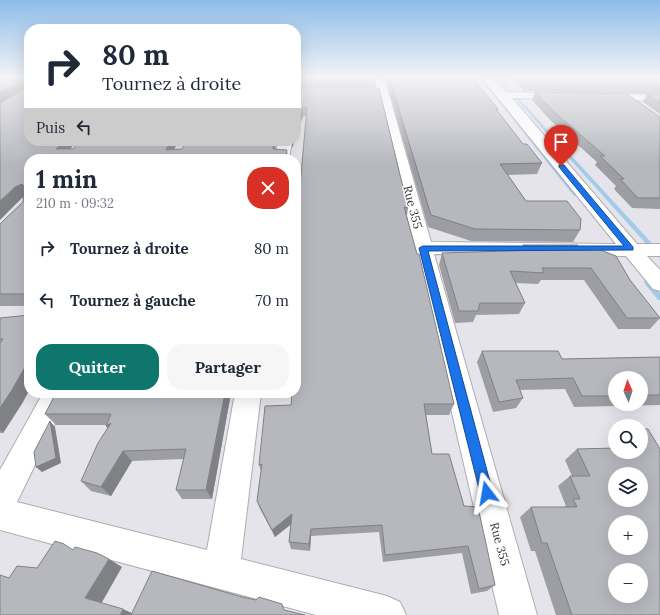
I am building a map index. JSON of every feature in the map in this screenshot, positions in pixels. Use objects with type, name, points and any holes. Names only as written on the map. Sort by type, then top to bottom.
[{"type":"street","name":"Rue 355","points":[[385,106],[518,615]]},
{"type":"street","points":[[512,106],[660,284]]},
{"type":"street","points":[[636,106],[642,110]]},
{"type":"street","points":[[423,248],[660,250]]},
{"type":"street","points":[[0,502],[53,398]]},
{"type":"street","points":[[221,572],[247,398]]},
{"type":"street","points":[[0,514],[387,615]]},
{"type":"building","points":[[0,106],[24,106],[24,146],[59,146],[56,149],[73,149],[76,146],[168,146],[166,150],[182,149],[184,146],[273,146],[273,149],[287,150],[286,154],[24,154],[24,186],[22,184],[15,187],[0,201]]},
{"type":"building","points":[[301,106],[383,106],[408,208],[404,207],[417,254],[419,254],[454,404],[424,404],[432,454],[449,454],[464,506],[478,507],[495,585],[479,589],[468,546],[385,555],[382,525],[311,529],[309,544],[289,542],[292,514],[272,530],[257,501],[262,464],[259,465],[265,406],[291,405],[292,398],[301,398],[301,175],[307,108],[303,107],[301,112]]},
{"type":"building","points":[[398,106],[495,106],[498,109],[496,109],[523,144],[527,144],[542,163],[500,164],[526,201],[567,201],[581,219],[580,230],[475,229],[431,215]]},
{"type":"building","points":[[548,106],[644,106],[660,117],[660,198],[638,198],[620,179],[624,179],[600,156],[605,156]]},
{"type":"building","points":[[24,186],[24,294],[0,294],[0,224],[23,202]]},
{"type":"building","points":[[523,245],[578,245],[577,250],[598,249],[616,256],[630,280],[660,318],[627,318],[591,268],[542,268],[544,273],[510,271],[525,303],[480,303],[478,311],[459,311],[442,253],[539,250]]},
{"type":"building","points":[[24,316],[24,369],[0,408],[0,343],[3,339],[0,339],[0,318]]},
{"type":"building","points":[[482,351],[558,351],[562,359],[660,357],[660,395],[648,395],[648,371],[608,371],[608,396],[582,396],[573,378],[516,380],[523,398],[499,402]]},
{"type":"building","points":[[53,398],[224,398],[206,490],[176,490],[186,449],[123,451],[101,487],[81,481],[98,443],[111,423],[106,426],[111,414],[45,414]]},
{"type":"building","points":[[50,421],[56,458],[36,467],[34,452]]},
{"type":"building","points":[[648,429],[660,449],[660,615],[572,615],[547,543],[542,543],[531,507],[577,507],[573,499],[580,499],[570,476],[590,476],[577,449],[608,448],[608,459],[648,459]]},
{"type":"building","points":[[55,541],[64,544],[73,550],[75,547],[97,553],[109,559],[85,598],[123,609],[120,615],[0,615],[0,575],[9,578],[17,566],[37,568]]},
{"type":"building","points":[[152,571],[242,597],[256,600],[259,597],[282,604],[284,610],[305,615],[131,615]]},
{"type":"waterway","points":[[503,106],[576,195]]},
{"type":"waterway","points":[[523,106],[660,256]]},
{"type":"waterway","points":[[647,282],[660,298]]},
{"type":"route","points":[[487,493],[423,248],[630,249],[561,166]]}]
